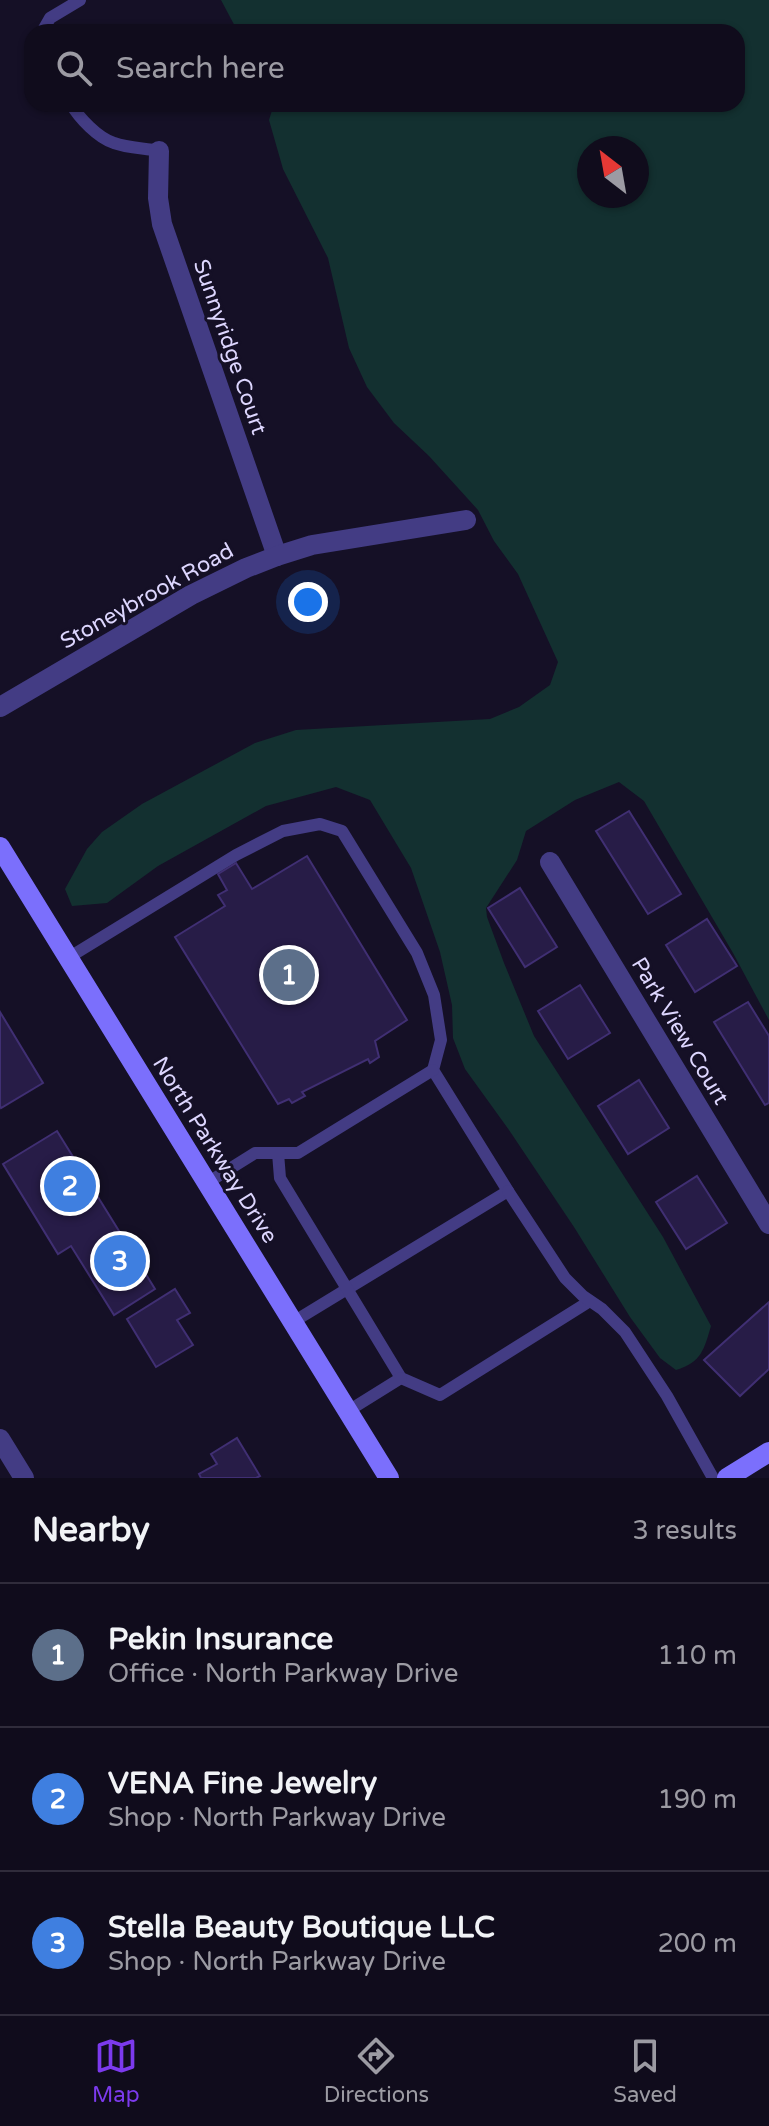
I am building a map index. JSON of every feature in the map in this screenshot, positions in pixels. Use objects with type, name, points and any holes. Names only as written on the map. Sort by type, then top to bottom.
[{"type":"main road","name":"North Parkway Drive","points":[[0,847],[389,1478]]},
{"type":"main road","points":[[727,1478],[769,1452]]},
{"type":"street","name":"Sunnyridge Court","points":[[159,151],[158,198],[162,224],[277,556]]},
{"type":"street","name":"Stoneybrook Road","points":[[0,707],[191,595],[246,568],[335,540],[466,520]]},
{"type":"street","name":"Park View Court","points":[[550,862],[769,1224]]},
{"type":"street","points":[[0,1439],[24,1478]]},
{"type":"lane","points":[[47,24],[50,18],[80,0]]},
{"type":"lane","points":[[75,112],[105,139],[159,151]]},
{"type":"lane","points":[[68,958],[236,855],[283,831],[320,824],[342,831],[417,953],[434,995],[441,1040],[433,1070],[298,1153],[255,1153],[207,1183]]},
{"type":"lane","points":[[433,1070],[565,1278],[625,1332],[667,1396],[713,1478]]},
{"type":"lane","points":[[278,1153],[280,1178],[401,1378],[440,1395],[590,1301]]},
{"type":"lane","points":[[293,1322],[508,1191]]},
{"type":"lane","points":[[348,1411],[401,1378]]},
{"type":"green space","points":[[221,0],[769,0],[769,1020],[644,801],[619,782],[575,800],[526,831],[517,860],[486,908],[504,963],[534,1036],[663,1237],[711,1326],[697,1359],[676,1370],[660,1358],[630,1317],[574,1227],[465,1069],[453,1038],[452,1005],[440,952],[411,868],[370,800],[336,787],[266,806],[158,866],[107,903],[72,906],[65,889],[87,849],[102,832],[142,804],[255,743],[296,730],[490,719],[519,707],[550,685],[558,662],[518,574],[494,541],[478,510],[394,423],[367,387],[349,348],[328,258],[283,169],[269,120],[272,112],[745,112],[745,24],[234,24]]},
{"type":"building","points":[[629,811],[681,894],[648,914],[596,831]]},
{"type":"building","points":[[307,856],[407,1020],[375,1041],[379,1057],[370,1063],[368,1059],[302,1092],[305,1096],[292,1103],[289,1099],[278,1104],[175,937],[225,906],[218,895],[227,890],[218,874],[236,863],[252,889]]},
{"type":"building","points":[[520,888],[557,947],[525,967],[488,908]]},
{"type":"building","points":[[707,919],[737,966],[695,992],[666,945]]},
{"type":"building","points":[[580,985],[610,1033],[568,1059],[538,1011]]},
{"type":"building","points":[[748,1002],[769,1036],[769,1103],[765,1105],[714,1022]]},
{"type":"building","points":[[0,1012],[43,1083],[1,1108],[0,1106]]},
{"type":"building","points":[[639,1080],[669,1128],[628,1154],[598,1106]]},
{"type":"building","points":[[57,1131],[155,1289],[114,1315],[71,1246],[58,1254],[3,1164]]},
{"type":"building","points":[[697,1176],[727,1223],[686,1249],[656,1202]]},
{"type":"building","points":[[175,1289],[190,1313],[177,1320],[193,1345],[156,1367],[127,1319]]},
{"type":"building","points":[[769,1302],[769,1369],[740,1396],[704,1360]]},
{"type":"building","points":[[237,1438],[260,1476],[201,1478],[199,1474],[217,1464],[211,1454]]},
{"type":"place","name":"Pekin Insurance","points":[[289,975]]},
{"type":"place","name":"VENA Fine Jewelry","points":[[70,1186]]},
{"type":"place","name":"Stella Beauty Boutique LLC","points":[[120,1261]]}]
